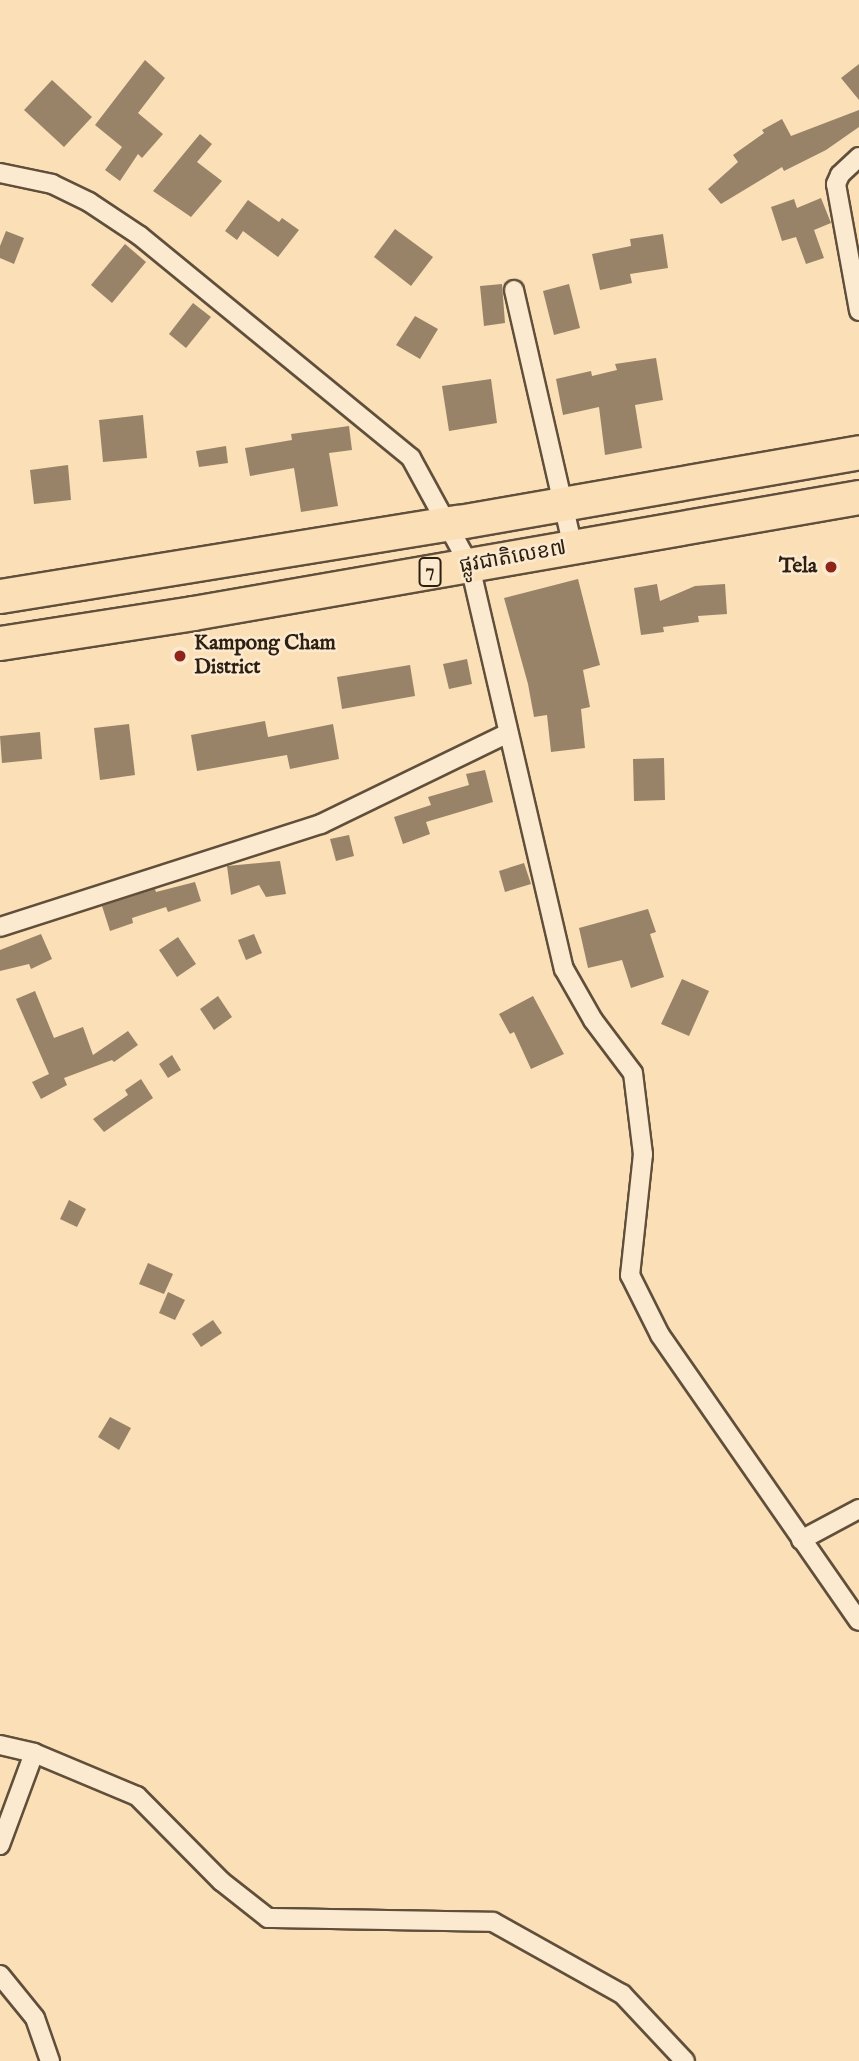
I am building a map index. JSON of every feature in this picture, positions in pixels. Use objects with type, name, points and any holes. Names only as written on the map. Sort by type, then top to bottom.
[{"type":"highway","name":"7","points":[[0,596],[472,520],[859,452]]},
{"type":"highway","name":"ផ្លូវជាតិលេខ៧","points":[[0,643],[470,566],[859,497]]},
{"type":"street","points":[[859,157],[840,175],[836,184],[859,311]]},
{"type":"street","points":[[0,173],[52,184],[89,202],[140,236],[411,458],[470,566],[564,970],[593,1020],[633,1073],[643,1154],[630,1275],[660,1335],[859,1621]]},
{"type":"street","points":[[514,290],[573,548]]},
{"type":"street","points":[[0,926],[321,824],[508,733]]},
{"type":"street","points":[[801,1540],[859,1509]]},
{"type":"street","points":[[0,1745],[34,1753],[137,1796],[221,1881],[268,1918],[493,1922],[622,1994],[685,2061]]},
{"type":"street","points":[[0,1845],[34,1753]]},
{"type":"street","points":[[0,1975],[35,2018],[50,2061]]},
{"type":"building","points":[[145,60],[165,78],[138,113],[163,134],[142,158],[138,154],[120,181],[105,170],[122,147],[95,125]]},
{"type":"building","points":[[859,64],[859,100],[841,78]]},
{"type":"building","points":[[52,80],[92,117],[64,147],[24,110]]},
{"type":"building","points":[[859,110],[859,127],[826,150],[784,171],[782,167],[721,204],[708,189],[738,162],[733,155],[764,133],[762,130],[782,119],[791,136]]},
{"type":"building","points":[[200,134],[212,144],[197,162],[222,181],[191,217],[153,191]]},
{"type":"building","points":[[821,198],[831,223],[814,230],[824,258],[806,264],[796,237],[782,241],[771,207],[794,199],[797,208]]},
{"type":"building","points":[[248,200],[279,222],[282,218],[299,230],[278,257],[243,231],[237,240],[225,231]]},
{"type":"building","points":[[395,229],[433,257],[411,286],[374,257]]},
{"type":"building","points":[[6,231],[24,238],[14,264],[0,258],[0,246]]},
{"type":"building","points":[[663,234],[668,268],[630,274],[632,283],[600,290],[592,254],[631,246],[630,239]]},
{"type":"building","points":[[125,244],[146,262],[112,303],[91,285]]},
{"type":"building","points":[[502,284],[505,323],[484,326],[480,286]]},
{"type":"building","points":[[569,284],[580,328],[554,335],[543,291]]},
{"type":"building","points":[[193,303],[211,317],[186,348],[169,334]]},
{"type":"building","points":[[415,316],[438,329],[420,359],[396,345]]},
{"type":"building","points":[[656,358],[663,400],[635,405],[642,448],[605,455],[599,407],[563,415],[556,379],[591,371],[592,376],[617,370],[615,364]]},
{"type":"building","points":[[491,379],[497,423],[449,431],[442,386]]},
{"type":"building","points":[[143,415],[147,458],[103,462],[99,420]]},
{"type":"building","points":[[349,426],[352,450],[329,453],[338,506],[301,512],[294,468],[250,476],[245,448],[292,440],[291,434]]},
{"type":"building","points":[[226,446],[228,463],[199,467],[196,451]]},
{"type":"building","points":[[68,465],[71,500],[34,504],[30,470]]},
{"type":"building","points":[[578,579],[600,665],[583,670],[590,707],[581,709],[585,748],[551,752],[547,715],[534,717],[528,684],[504,598]]},
{"type":"building","points":[[657,584],[660,601],[695,586],[725,584],[727,614],[698,616],[699,622],[663,627],[664,632],[641,635],[634,588]]},
{"type":"building","points":[[467,659],[472,684],[449,689],[443,664]]},
{"type":"building","points":[[410,665],[415,696],[342,709],[337,677]]},
{"type":"building","points":[[265,721],[268,737],[333,724],[339,759],[290,769],[287,755],[197,771],[191,735]]},
{"type":"building","points":[[129,724],[135,775],[100,780],[94,728]]},
{"type":"building","points":[[40,732],[42,759],[2,763],[0,736]]},
{"type":"building","points":[[664,758],[665,800],[634,801],[633,759]]},
{"type":"building","points":[[485,770],[493,802],[426,822],[430,834],[403,844],[394,817],[431,805],[428,797],[469,785],[466,774]]},
{"type":"building","points":[[349,835],[354,856],[336,861],[330,839]]},
{"type":"building","points":[[280,861],[286,894],[266,897],[259,885],[231,895],[227,866]]},
{"type":"building","points":[[524,863],[531,884],[505,892],[499,871]]},
{"type":"building","points":[[195,882],[201,901],[168,912],[166,907],[132,918],[133,923],[110,931],[102,906],[155,889],[156,892]]},
{"type":"building","points":[[648,909],[656,932],[650,934],[664,977],[631,988],[622,960],[588,968],[579,928]]},
{"type":"building","points":[[41,934],[52,959],[31,969],[29,964],[0,971],[0,950]]},
{"type":"building","points":[[254,934],[262,953],[246,960],[238,940]]},
{"type":"building","points":[[178,937],[196,964],[177,977],[159,950]]},
{"type":"building","points":[[682,979],[709,991],[689,1036],[661,1024]]},
{"type":"building","points":[[35,991],[54,1038],[83,1027],[93,1055],[128,1031],[138,1045],[114,1062],[112,1060],[64,1078],[67,1085],[41,1099],[32,1082],[49,1074],[16,999]]},
{"type":"building","points":[[218,996],[232,1017],[214,1030],[200,1009]]},
{"type":"building","points":[[533,996],[564,1054],[531,1069],[514,1032],[510,1034],[499,1014]]},
{"type":"building","points":[[172,1055],[181,1070],[168,1078],[159,1064]]},
{"type":"building","points":[[141,1079],[153,1098],[104,1132],[93,1119],[128,1095],[125,1090]]},
{"type":"building","points":[[69,1200],[86,1209],[77,1227],[60,1219]]},
{"type":"building","points":[[148,1263],[173,1274],[164,1294],[139,1284]]},
{"type":"building","points":[[168,1292],[185,1300],[175,1320],[159,1313]]},
{"type":"building","points":[[213,1320],[222,1333],[201,1347],[192,1334]]},
{"type":"building","points":[[110,1417],[131,1428],[119,1450],[98,1437]]},
{"type":"place","name":"Tela","points":[[831,567]]},
{"type":"place","name":"Kampong Cham District","points":[[180,656]]}]
